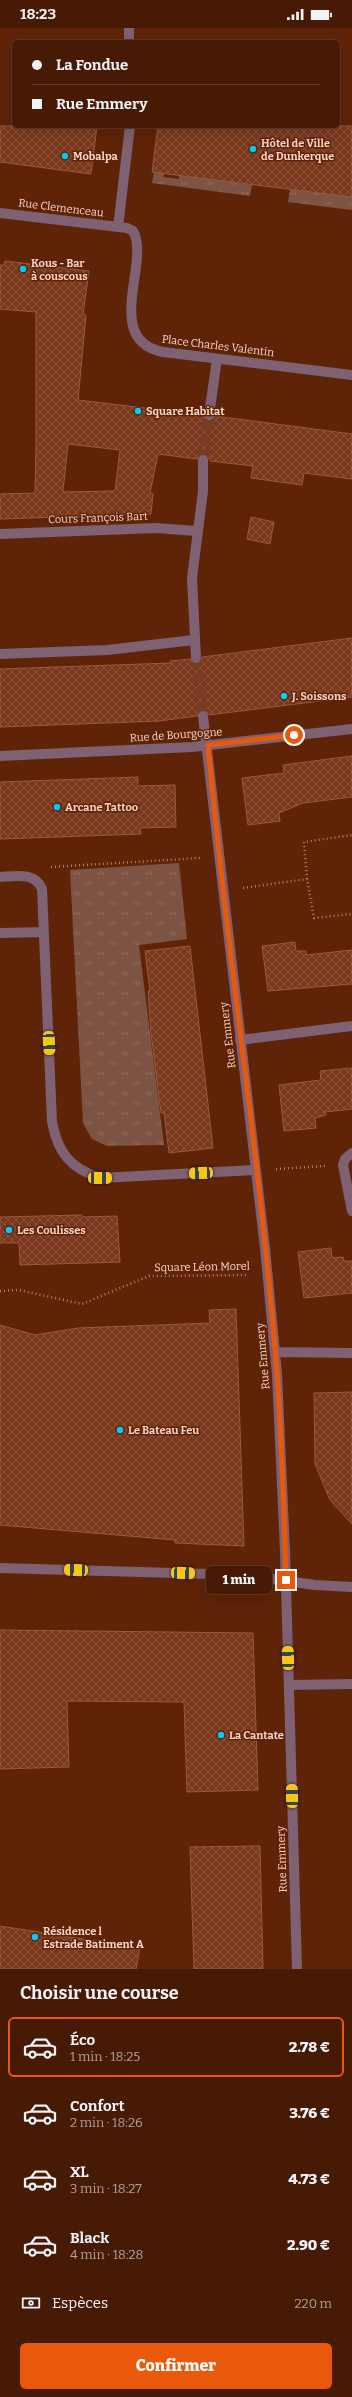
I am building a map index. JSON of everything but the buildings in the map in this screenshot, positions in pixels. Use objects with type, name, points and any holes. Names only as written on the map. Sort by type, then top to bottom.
[{"type":"street","points":[[129,28],[129,40]]},
{"type":"street","points":[[118,227],[130,128]]},
{"type":"street","name":"Rue Clemenceau","points":[[0,213],[118,227]]},
{"type":"street","name":"Place Charles Valentin","points":[[118,227],[131,230],[137,239],[131,306],[134,328],[142,342],[154,350],[352,375]]},
{"type":"street","points":[[209,415],[217,358]]},
{"type":"street","points":[[196,658],[192,578],[196,531],[203,491],[203,460]]},
{"type":"street","name":"Cours François Bart","points":[[0,534],[156,528],[196,531]]},
{"type":"street","points":[[0,654],[107,650],[194,640]]},
{"type":"street","points":[[203,716],[208,745]]},
{"type":"street","name":"Rue de Bourgogne","points":[[0,756],[208,745],[352,728]]},
{"type":"street","name":"Rue Emmery","points":[[208,745],[218,856],[268,1274],[275,1352],[286,1580],[297,1969]]},
{"type":"street","points":[[0,877],[23,876],[37,881],[43,895],[52,1122],[58,1146],[63,1155],[80,1170],[100,1178],[255,1170]]},
{"type":"street","points":[[0,933],[44,932]]},
{"type":"street","points":[[240,1040],[352,1026]]},
{"type":"street","points":[[352,1153],[345,1159],[343,1166],[352,1211]]},
{"type":"street","points":[[275,1352],[352,1353]]},
{"type":"street","points":[[0,1568],[244,1575],[315,1585],[352,1587]]},
{"type":"street","points":[[289,1685],[352,1684]]},
{"type":"path","points":[[352,835],[304,842],[307,879],[314,918],[352,914]]},
{"type":"path","points":[[37,881],[48,867],[218,856]]},
{"type":"path","points":[[222,891],[307,879]]},
{"type":"path","points":[[255,1170],[343,1166]]},
{"type":"path","name":"Square Léon Morel","points":[[0,1290],[19,1290],[82,1304],[149,1276],[268,1274]]},
{"type":"green space","points":[[154,172],[164,173],[164,177],[179,179],[179,175],[252,185],[250,196],[152,183]]},
{"type":"green space","points":[[290,189],[352,197],[352,210],[288,202]]},
{"type":"green space","points":[[179,863],[187,939],[139,945],[164,1145],[107,1146],[92,1139],[83,1123],[70,870]]},
{"type":"tunnel","points":[[203,460],[209,415]]},
{"type":"tunnel","points":[[196,658],[203,716]]},
{"type":"place","name":"Hôtel de Ville de Dunkerque","points":[[253,149]]},
{"type":"place","name":"Mobalpa","points":[[65,156]]},
{"type":"place","name":"Kous - Bar à couscous","points":[[23,269]]},
{"type":"place","name":"Square Habitat","points":[[138,411]]},
{"type":"place","name":"J. Soissons","points":[[284,696]]},
{"type":"place","name":"Arcane Tattoo","points":[[57,807]]},
{"type":"place","name":"Les Coulisses","points":[[9,1230]]},
{"type":"place","name":"Le Bateau Feu","points":[[120,1430]]},
{"type":"place","name":"La Cantate","points":[[221,1735]]},
{"type":"place","name":"Résidence l Estrade Batiment A","points":[[35,1937]]},
{"type":"route","points":[[286,1580],[277,1382],[271,1304],[218,856],[208,745],[294,735]]}]
